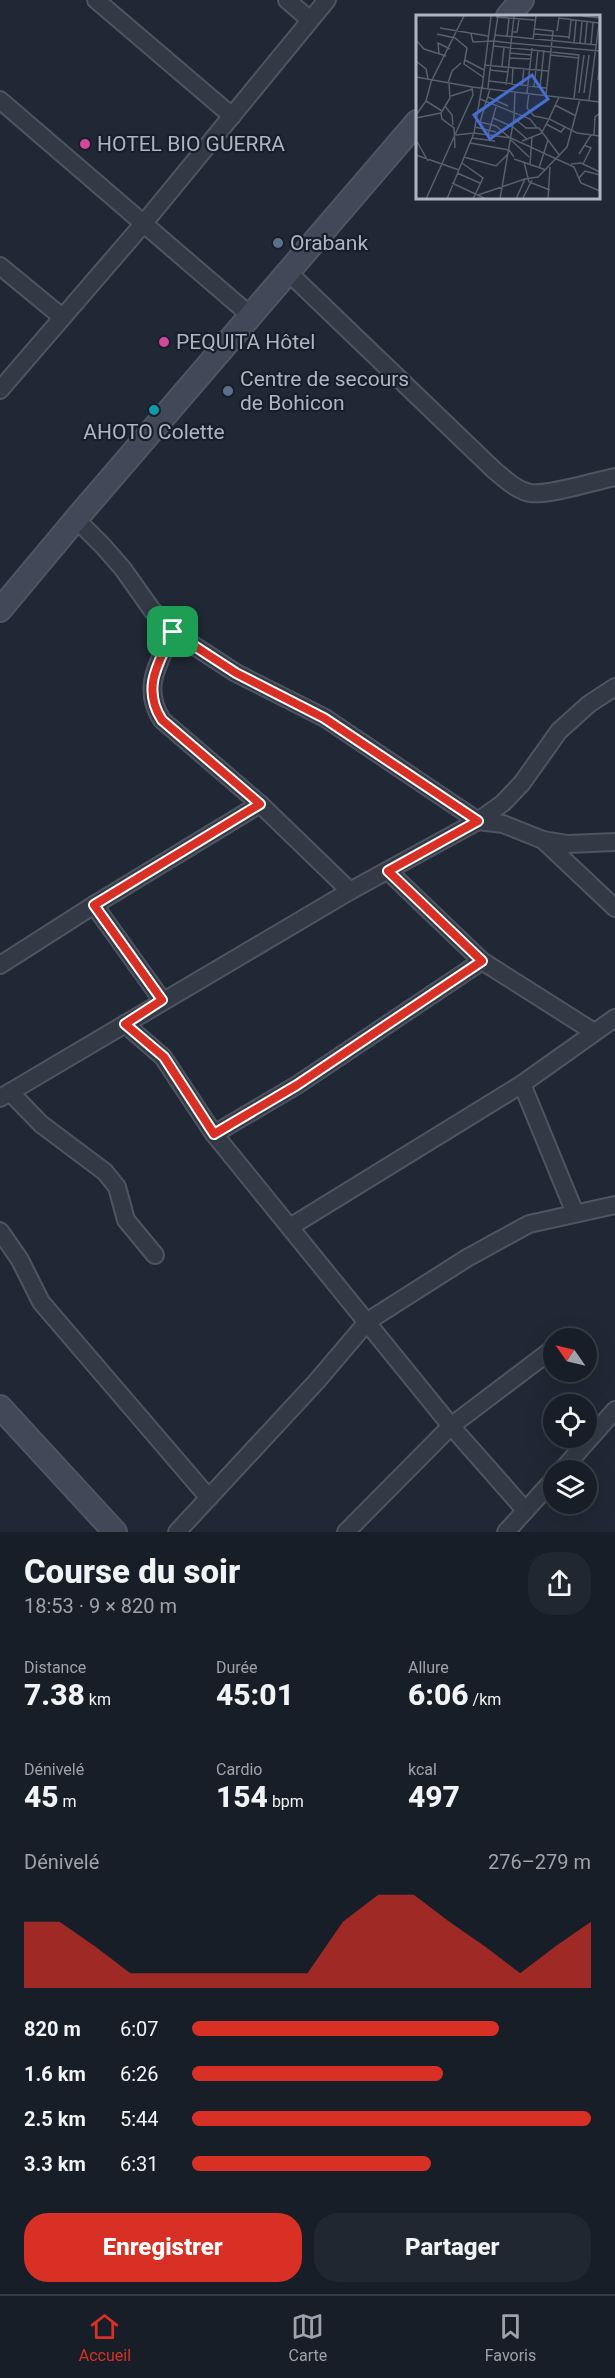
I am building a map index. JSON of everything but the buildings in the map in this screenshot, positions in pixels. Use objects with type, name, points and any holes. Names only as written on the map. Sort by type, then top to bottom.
[{"type":"street","points":[[96,0],[231,116]]},
{"type":"street","points":[[287,0],[310,20]]},
{"type":"street","points":[[0,390],[144,223],[327,0]]},
{"type":"street","points":[[0,100],[250,316]]},
{"type":"street","points":[[0,610],[416,124]]},
{"type":"street","points":[[0,266],[62,317]]},
{"type":"street","points":[[288,272],[512,485],[531,493],[546,492],[615,477]]},
{"type":"street","points":[[76,519],[117,561],[153,610],[173,632],[236,673],[324,718],[478,821],[503,824],[543,840],[568,844],[615,842]]},
{"type":"street","points":[[173,632],[153,675],[152,700],[162,720],[260,804],[351,891]]},
{"type":"street","points":[[154,1255],[126,1220],[117,1187],[105,1172],[5,1095],[162,1000],[478,821],[502,803],[522,783],[559,731],[589,704],[615,687]]},
{"type":"street","points":[[0,965],[260,804]]},
{"type":"street","points":[[543,840],[615,908]]},
{"type":"street","points":[[388,871],[482,961],[594,1032]]},
{"type":"street","points":[[94,905],[162,1000]]},
{"type":"street","points":[[214,1134],[297,1085],[482,961]]},
{"type":"street","points":[[290,1227],[522,1084],[615,1018]]},
{"type":"street","points":[[125,1024],[164,1057],[214,1134],[452,1426],[525,1510]]},
{"type":"street","points":[[522,1084],[575,1213]]},
{"type":"street","points":[[177,1532],[368,1321],[404,1296],[529,1224],[615,1205]]},
{"type":"street","points":[[0,1230],[20,1260],[41,1302],[209,1498]]},
{"type":"street","points":[[346,1532],[452,1426],[543,1356]]},
{"type":"street","points":[[0,1407],[115,1532]]},
{"type":"street","points":[[571,1460],[615,1410]]},
{"type":"street","points":[[506,1532],[543,1491]]},
{"type":"place","name":"HOTEL BIO GUERRA","points":[[85,144]]},
{"type":"place","name":"Orabank","points":[[278,243]]},
{"type":"place","name":"PEQUITA Hôtel","points":[[164,342]]},
{"type":"place","name":"Centre de secours de Bohicon","points":[[228,391]]},
{"type":"place","name":"AHOTO Colette","points":[[154,410]]},
{"type":"route","points":[[173,632],[236,673],[324,718],[478,821],[388,871],[482,961],[297,1085],[214,1134],[164,1057],[125,1024],[162,1000],[94,905],[260,804],[162,720],[155,709],[152,700],[153,675],[173,632]]}]
